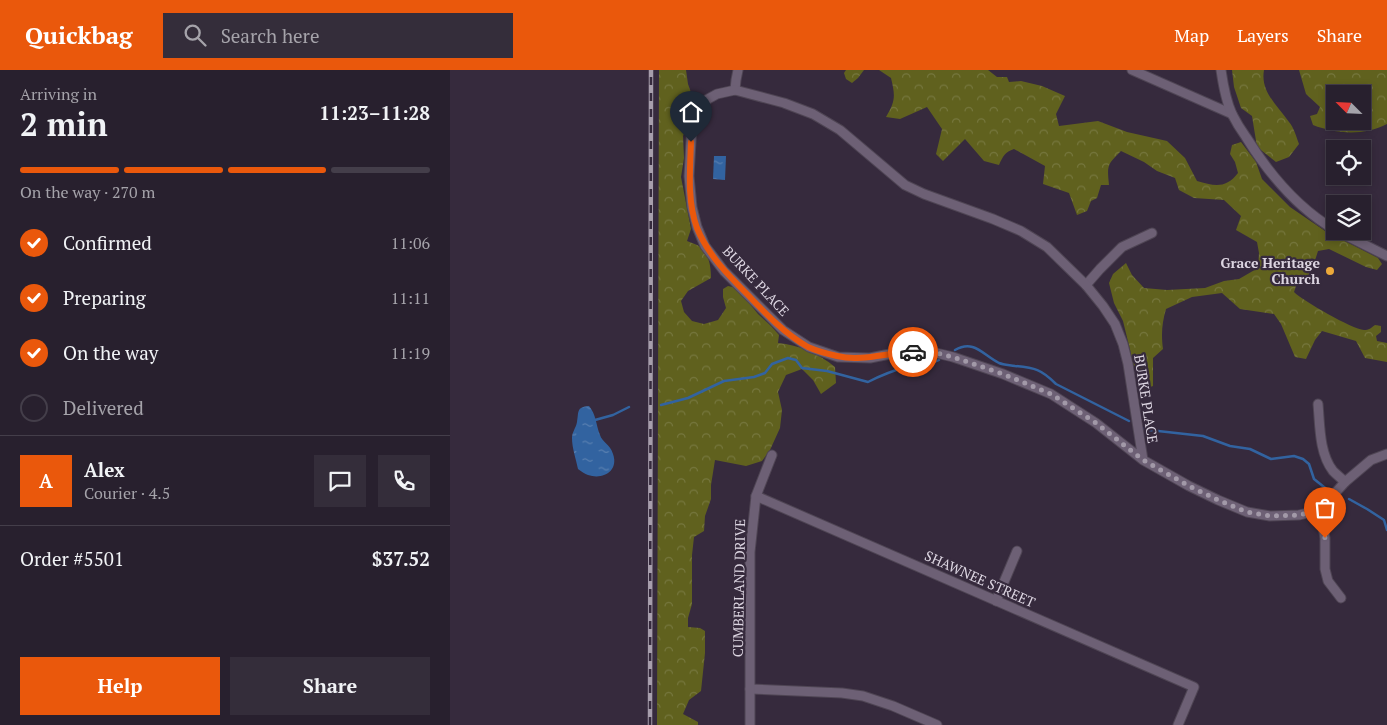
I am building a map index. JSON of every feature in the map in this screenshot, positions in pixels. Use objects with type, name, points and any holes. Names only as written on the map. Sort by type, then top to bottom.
[{"type":"street","points":[[735,90],[738,70]]},
{"type":"street","points":[[1132,70],[1232,114]]},
{"type":"street","points":[[1222,70],[1223,83],[1232,114],[1254,150],[1294,200],[1326,225]]},
{"type":"street","name":"BURKE PLACE","points":[[1143,460],[1128,364],[1115,324],[1086,285],[1048,247],[1021,231],[924,194],[905,184],[840,130],[813,114],[784,103],[735,90],[716,94],[700,106],[692,124],[689,176],[692,207],[697,227],[706,246],[724,271],[783,330],[809,347],[838,357],[870,358],[900,352],[932,352],[953,357],[1003,374],[1051,394],[1096,423],[1143,460],[1196,490],[1247,512],[1270,516],[1299,515],[1320,510]]},
{"type":"street","points":[[1086,285],[1100,268],[1122,247],[1152,234]]},
{"type":"street","points":[[1354,240],[1387,256]]},
{"type":"street","points":[[1318,404],[1322,441],[1328,461],[1333,470],[1345,482]]},
{"type":"street","points":[[1341,598],[1328,582],[1325,569],[1325,538],[1320,510],[1345,482],[1370,460],[1387,454]]},
{"type":"street","name":"CUMBERLAND DRIVE","points":[[750,725],[750,552],[756,496],[772,455]]},
{"type":"street","name":"SHAWNEE STREET","points":[[756,496],[1194,687],[1178,725]]},
{"type":"street","points":[[996,601],[1017,551]]},
{"type":"street","points":[[750,688],[842,693],[863,696],[938,725]]},
{"type":"green space","points":[[659,70],[686,70],[688,84],[695,104],[683,136],[684,158],[681,177],[691,229],[687,241],[699,246],[705,252],[710,265],[711,278],[688,291],[681,301],[684,312],[692,321],[704,324],[718,320],[726,308],[723,289],[728,286],[737,288],[758,314],[779,335],[778,343],[808,350],[829,362],[835,367],[836,383],[821,394],[813,380],[802,369],[786,375],[778,392],[782,410],[780,428],[770,450],[762,461],[746,466],[715,460],[711,499],[705,516],[704,531],[694,537],[692,555],[692,604],[688,618],[688,627],[700,628],[705,631],[705,653],[701,691],[689,700],[683,714],[698,722],[698,725],[657,725]]},
{"type":"green space","points":[[846,70],[864,70],[852,83],[846,79],[844,73]]},
{"type":"green space","points":[[879,70],[988,70],[997,77],[1007,77],[1009,82],[1021,81],[1042,86],[1065,96],[1056,114],[1059,126],[1098,121],[1127,132],[1167,141],[1185,158],[1197,181],[1214,185],[1229,182],[1238,173],[1235,162],[1230,154],[1232,145],[1241,142],[1256,162],[1262,179],[1290,207],[1326,232],[1326,240],[1343,240],[1378,258],[1382,264],[1377,270],[1366,267],[1329,249],[1318,251],[1311,273],[1297,283],[1294,292],[1307,302],[1349,325],[1364,330],[1370,329],[1375,325],[1381,326],[1381,332],[1376,336],[1377,341],[1387,343],[1387,362],[1365,358],[1356,341],[1322,331],[1315,340],[1306,359],[1295,357],[1281,324],[1274,314],[1240,309],[1222,293],[1192,297],[1166,309],[1162,329],[1163,349],[1153,358],[1153,386],[1143,390],[1134,366],[1123,321],[1114,303],[1109,283],[1113,274],[1126,263],[1132,275],[1144,288],[1167,290],[1205,288],[1224,281],[1239,279],[1258,268],[1259,253],[1257,242],[1236,230],[1241,216],[1224,200],[1194,198],[1179,190],[1175,178],[1157,171],[1144,162],[1121,151],[1109,166],[1109,185],[1101,185],[1097,198],[1091,201],[1087,211],[1077,215],[1069,193],[1043,184],[1045,166],[1014,149],[1005,155],[999,165],[984,161],[965,139],[943,161],[936,154],[942,129],[927,107],[900,119],[886,117],[892,107],[894,98],[891,78]]},
{"type":"green space","points":[[1232,70],[1264,70],[1263,78],[1267,92],[1291,124],[1299,144],[1289,157],[1276,162],[1257,147],[1252,116],[1241,108],[1234,87]]},
{"type":"green space","points":[[1299,70],[1387,70],[1387,124],[1371,130],[1371,85],[1326,85],[1326,129],[1313,125],[1310,116],[1317,114],[1320,107],[1306,94]]},
{"type":"green space","points":[[1331,130],[1369,130],[1360,132]]},
{"type":"water","points":[[714,156],[726,156],[725,180],[713,179]]},
{"type":"water","points":[[589,406],[595,416],[601,437],[612,451],[614,460],[612,469],[608,473],[599,476],[588,475],[578,469],[573,446],[572,436],[579,411]]},
{"type":"waterway","points":[[955,350],[962,347],[973,347],[999,363],[1037,370],[1056,384],[1129,421]]},
{"type":"waterway","points":[[661,405],[688,398],[724,381],[754,377],[765,373],[772,364],[788,358],[796,360],[802,368],[827,371],[868,382],[914,364],[939,360]]},
{"type":"waterway","points":[[595,420],[613,415],[629,407]]},
{"type":"waterway","points":[[1144,428],[1203,436],[1230,446],[1250,449],[1271,459],[1294,456],[1303,459],[1309,464],[1314,479],[1329,491]]},
{"type":"waterway","points":[[1349,499],[1384,520],[1387,530]]},
{"type":"railway","points":[[650,725],[651,70]]},
{"type":"way so far","points":[[913,352],[932,352],[953,357],[1003,374],[1051,394],[1096,423],[1143,460],[1189,486],[1247,512],[1270,516],[1299,515],[1320,510],[1325,538]]},
{"type":"place","name":"Grace Heritage Church","points":[[1330,271]]},
{"type":"route","points":[[691,142],[689,176],[692,207],[697,227],[706,246],[724,271],[783,330],[809,347],[838,357],[870,358],[900,352],[913,352]]}]
